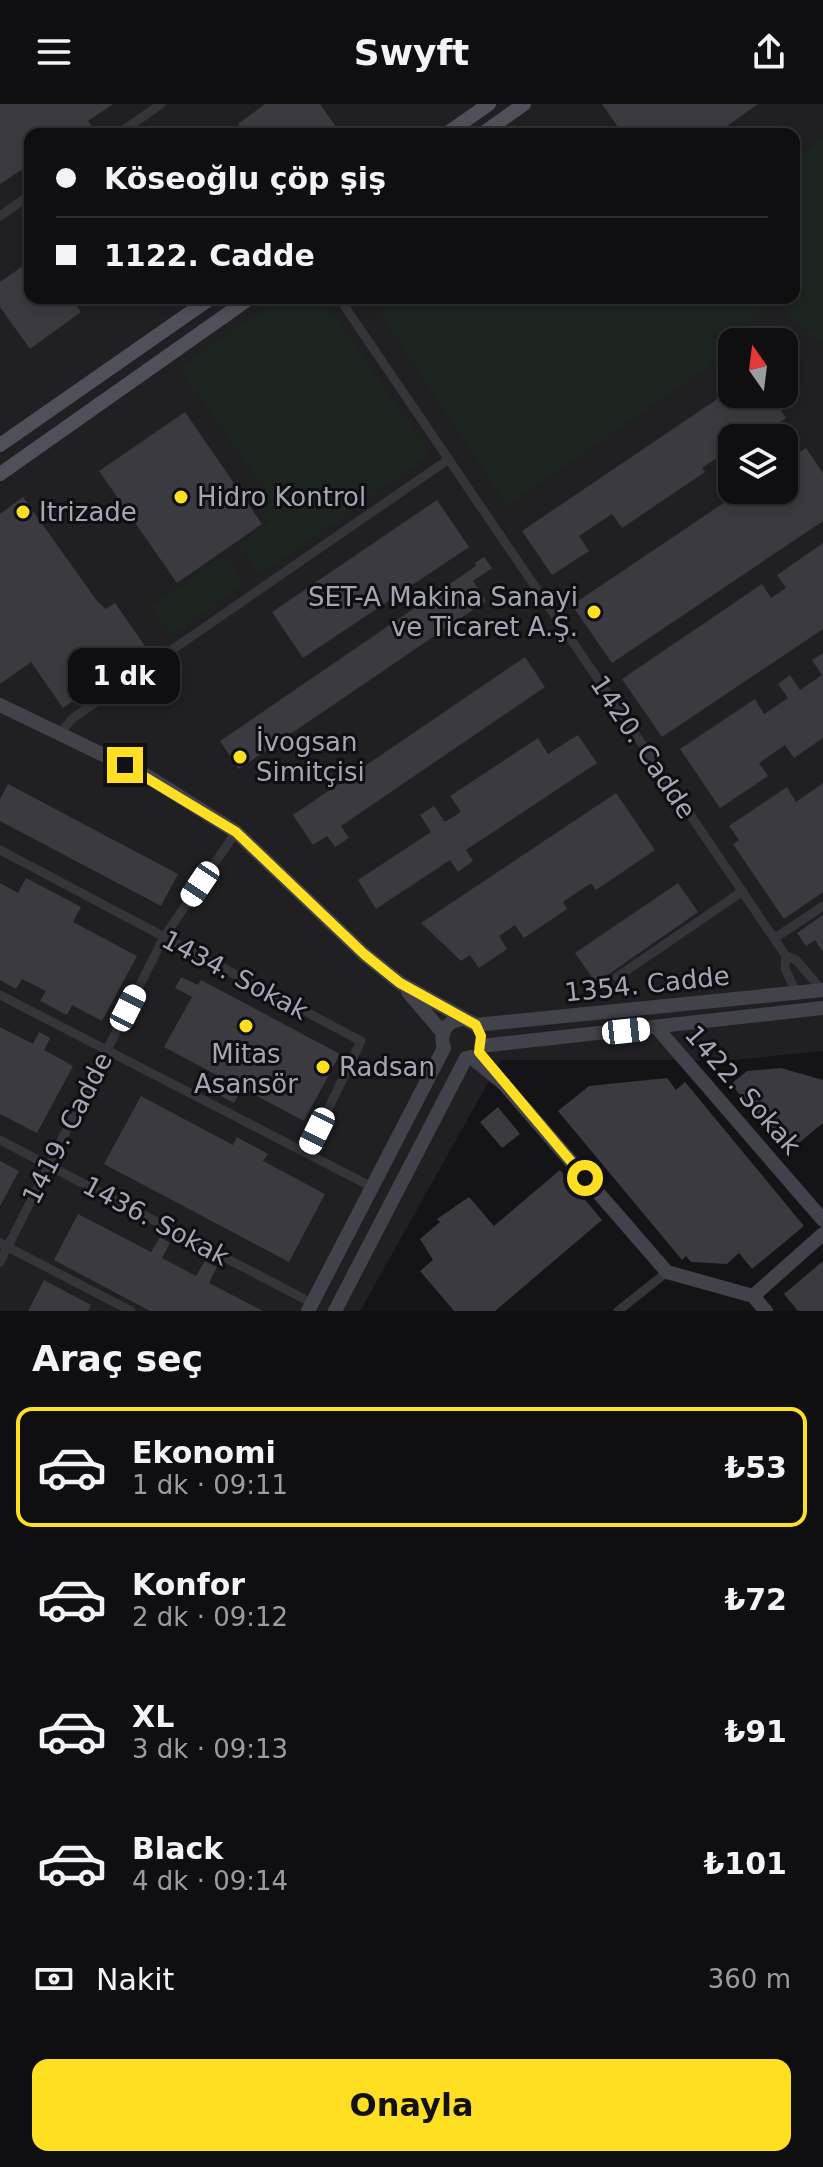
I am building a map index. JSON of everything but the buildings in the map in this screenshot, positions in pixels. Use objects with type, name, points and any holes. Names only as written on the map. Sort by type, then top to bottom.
[{"type":"main road","points":[[455,128],[489,104]]},
{"type":"main road","points":[[490,128],[524,104]]},
{"type":"main road","points":[[1,442],[202,304]]},
{"type":"main road","points":[[0,474],[241,304]]},
{"type":"main road","points":[[0,705],[147,776],[236,832],[364,954],[400,983],[469,1022]]},
{"type":"main road","points":[[400,983],[457,1058],[474,1053]]},
{"type":"main road","name":"1354. Cadde","points":[[469,1022],[823,990]]},
{"type":"main road","points":[[796,993],[808,1010],[823,1022]]},
{"type":"main road","name":"1354. Cadde","points":[[474,1053],[823,1008]]},
{"type":"main road","points":[[310,1307],[443,1041],[447,1025],[469,1022]]},
{"type":"main road","points":[[469,1022],[474,1053],[667,1272],[753,1296],[766,1311]]},
{"type":"main road","name":"1422. Sokak","points":[[657,1028],[823,1220]]},
{"type":"main road","points":[[335,1311],[474,1053]]},
{"type":"main road","points":[[753,1296],[823,1234]]},
{"type":"street","points":[[127,128],[161,104]]},
{"type":"street","points":[[0,216],[24,199]]},
{"type":"street","name":"1420. Cadde","points":[[343,304],[647,755],[775,938],[786,956],[785,968],[796,993]]},
{"type":"street","points":[[59,734],[73,718],[449,459]]},
{"type":"street","name":"1419. Cadde","points":[[0,1262],[4,1245],[49,1165],[164,937],[236,832]]},
{"type":"street","name":"1434. Sokak","points":[[0,850],[361,1041],[307,1153]]},
{"type":"street","points":[[617,977],[743,891]]},
{"type":"street","points":[[775,938],[823,906]]},
{"type":"street","name":"1420. Cadde","points":[[786,956],[796,960],[823,990]]},
{"type":"street","points":[[0,995],[372,1187]]},
{"type":"street","name":"1436. Sokak","points":[[0,1140],[310,1307]]},
{"type":"street","points":[[4,1245],[131,1311]]},
{"type":"street","points":[[618,1311],[667,1272]]},
{"type":"shaded area","points":[[0,104],[823,104],[823,1051],[734,1060],[501,1060],[360,1311],[0,1311]]},
{"type":"shaded area","points":[[823,138],[823,345],[775,304],[800,304],[800,155]]},
{"type":"shaded area","points":[[270,304],[327,304],[427,449],[426,458],[260,575],[238,544],[269,522],[257,505],[269,495],[179,368]]},
{"type":"shaded area","points":[[374,304],[773,304],[743,325],[745,328],[718,328],[718,361],[507,506]]},
{"type":"shaded area","points":[[224,555],[245,584],[172,635],[151,606]]},
{"type":"place","name":"Hidro Kontrol","points":[[181,497]]},
{"type":"place","name":"Itrizade","points":[[23,512]]},
{"type":"place","name":"SET-A Makina Sanayi ve Ticaret A.Ş.","points":[[594,612]]},
{"type":"place","name":"İvogsan Simitçisi","points":[[240,757]]},
{"type":"place","name":"Mitas Asansör","points":[[246,1026]]},
{"type":"place","name":"Radsan","points":[[323,1067]]},
{"type":"route","points":[[125,765],[236,832],[297,886],[364,954],[400,983],[476,1025],[481,1036],[479,1052],[585,1178]]}]
